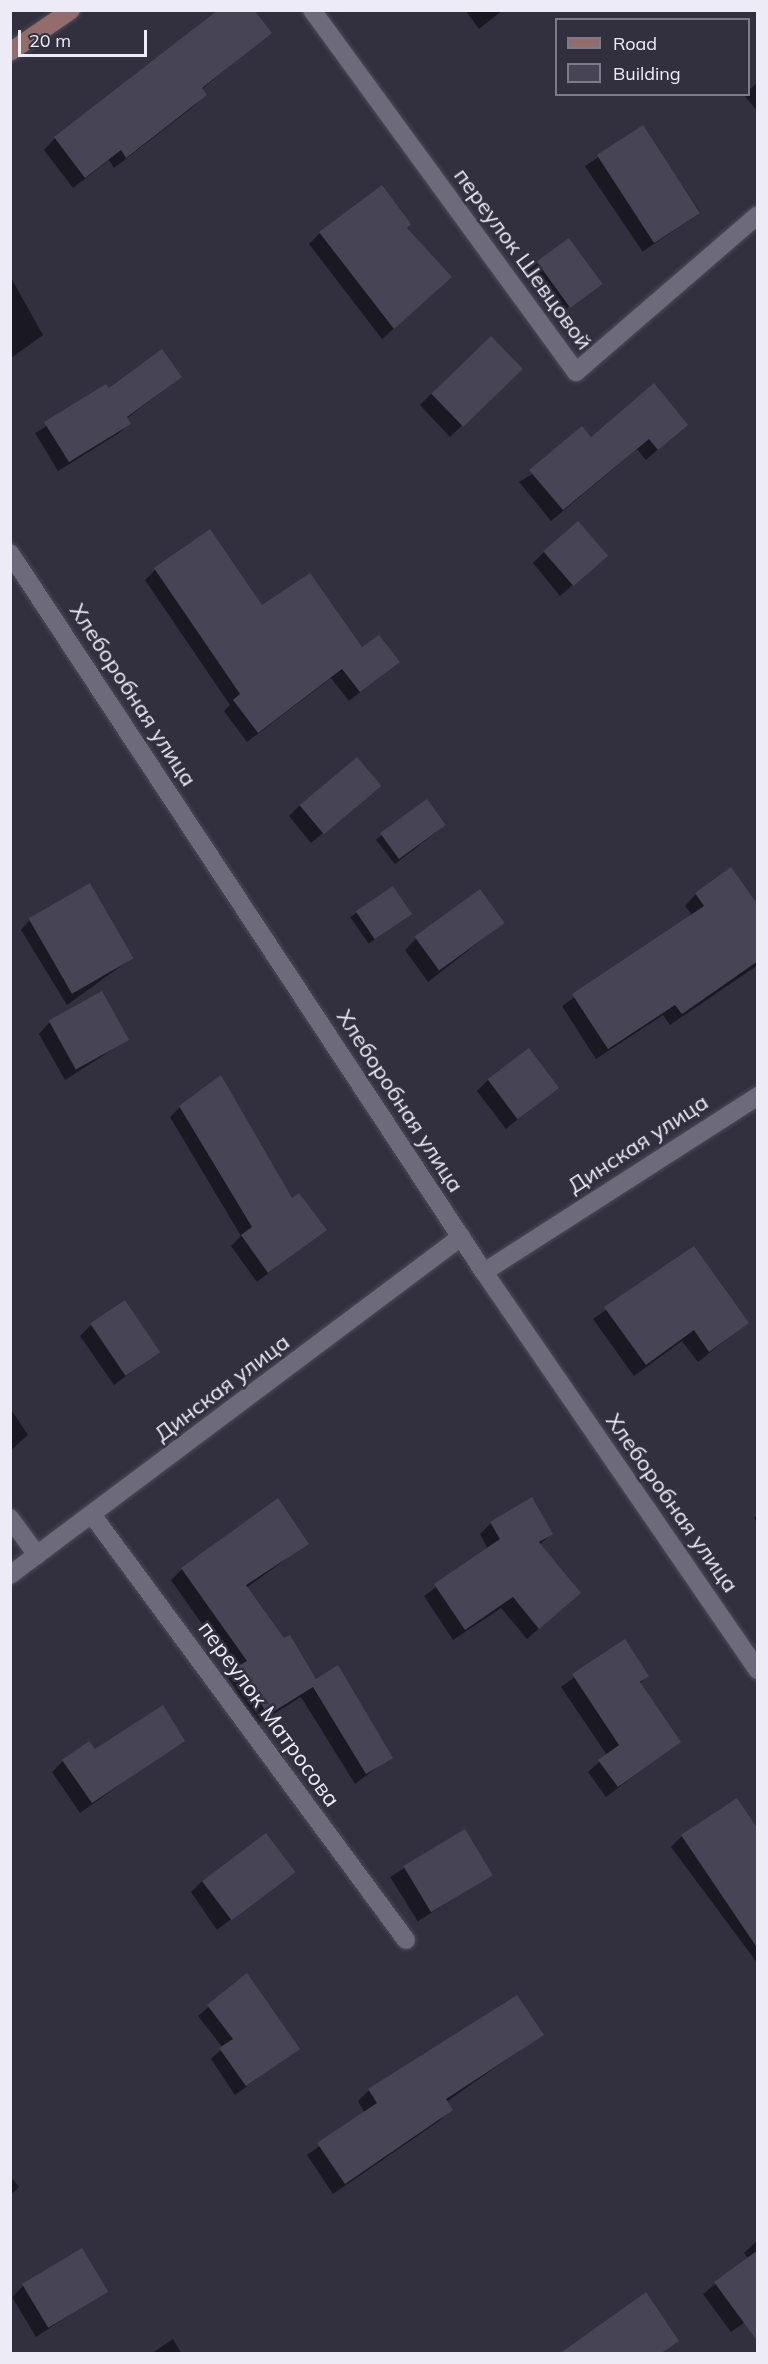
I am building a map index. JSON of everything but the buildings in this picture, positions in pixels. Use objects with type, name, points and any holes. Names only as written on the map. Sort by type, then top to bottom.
[{"type":"street","points":[[10,52],[71,10]]},
{"type":"street","name":"переулок Шевцовой","points":[[312,10],[576,372],[758,214]]},
{"type":"street","name":"Хлеборобная улица","points":[[10,552],[484,1272],[758,1670]]},
{"type":"street","name":"Динская улица","points":[[484,1272],[758,1096]]},
{"type":"street","name":"Динская улица","points":[[10,1575],[93,1516],[461,1237]]},
{"type":"street","name":"переулок Матросова","points":[[93,1516],[406,1940]]},
{"type":"street","points":[[10,1518],[38,1555]]}]
